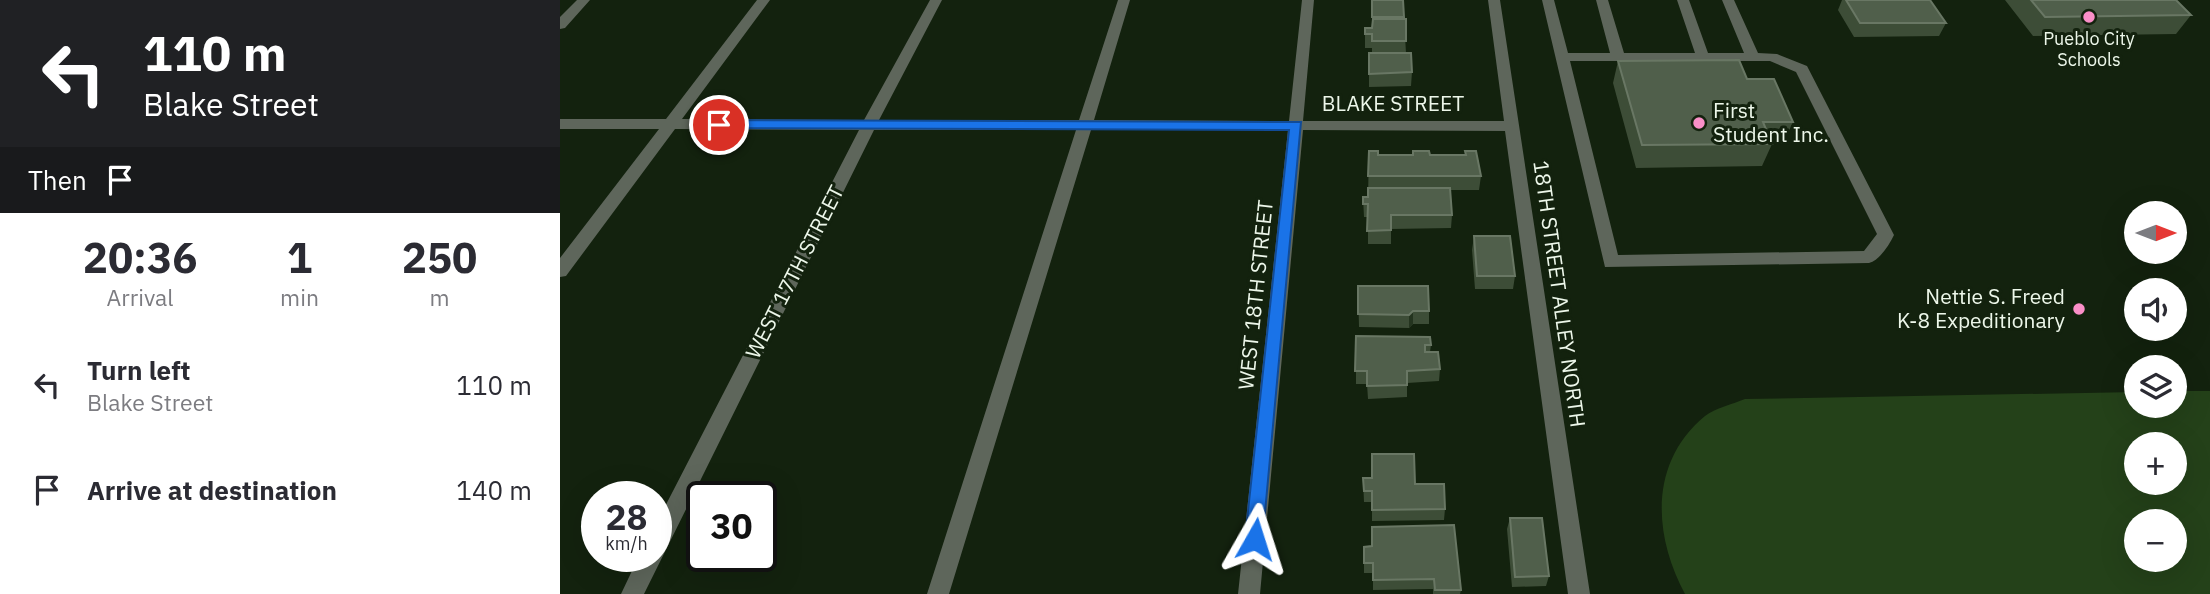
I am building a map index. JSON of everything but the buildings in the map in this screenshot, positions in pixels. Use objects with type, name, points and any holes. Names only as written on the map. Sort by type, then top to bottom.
[{"type":"street","points":[[560,25],[584,0]]},
{"type":"street","points":[[560,271],[764,0]]},
{"type":"street","name":"WEST 17TH STREET","points":[[672,514],[869,125],[936,0]]},
{"type":"street","points":[[938,594],[1124,0]]},
{"type":"street","name":"WEST 18TH STREET","points":[[1249,594],[1308,0]]},
{"type":"street","name":"18TH STREET ALLEY NORTH","points":[[1494,0],[1579,594]]},
{"type":"street","points":[[1548,0],[1611,262],[1868,257],[1886,235],[1802,69],[1772,57],[1562,57]]},
{"type":"street","points":[[1602,0],[1618,56]]},
{"type":"street","points":[[1697,0],[1683,0],[1703,57]]},
{"type":"street","points":[[1728,0],[1753,57]]},
{"type":"street","name":"BLAKE STREET","points":[[560,124],[1512,125]]},
{"type":"street","points":[[632,594],[643,572]]},
{"type":"green space","points":[[2187,391],[2210,391],[2210,594],[1685,594],[1674,571],[1662,524],[1666,477],[1674,455],[1687,434],[1705,416],[1745,399],[2124,392],[2124,418],[2187,418]]},
{"type":"place","name":"Pueblo City Schools","points":[[2089,17]]},
{"type":"place","name":"First Student Inc.","points":[[1699,123]]},
{"type":"place","name":"Nettie S. Freed K-8 Expeditionary","points":[[2079,309]]},
{"type":"route","points":[[719,125],[1296,125],[1255,539]]}]
